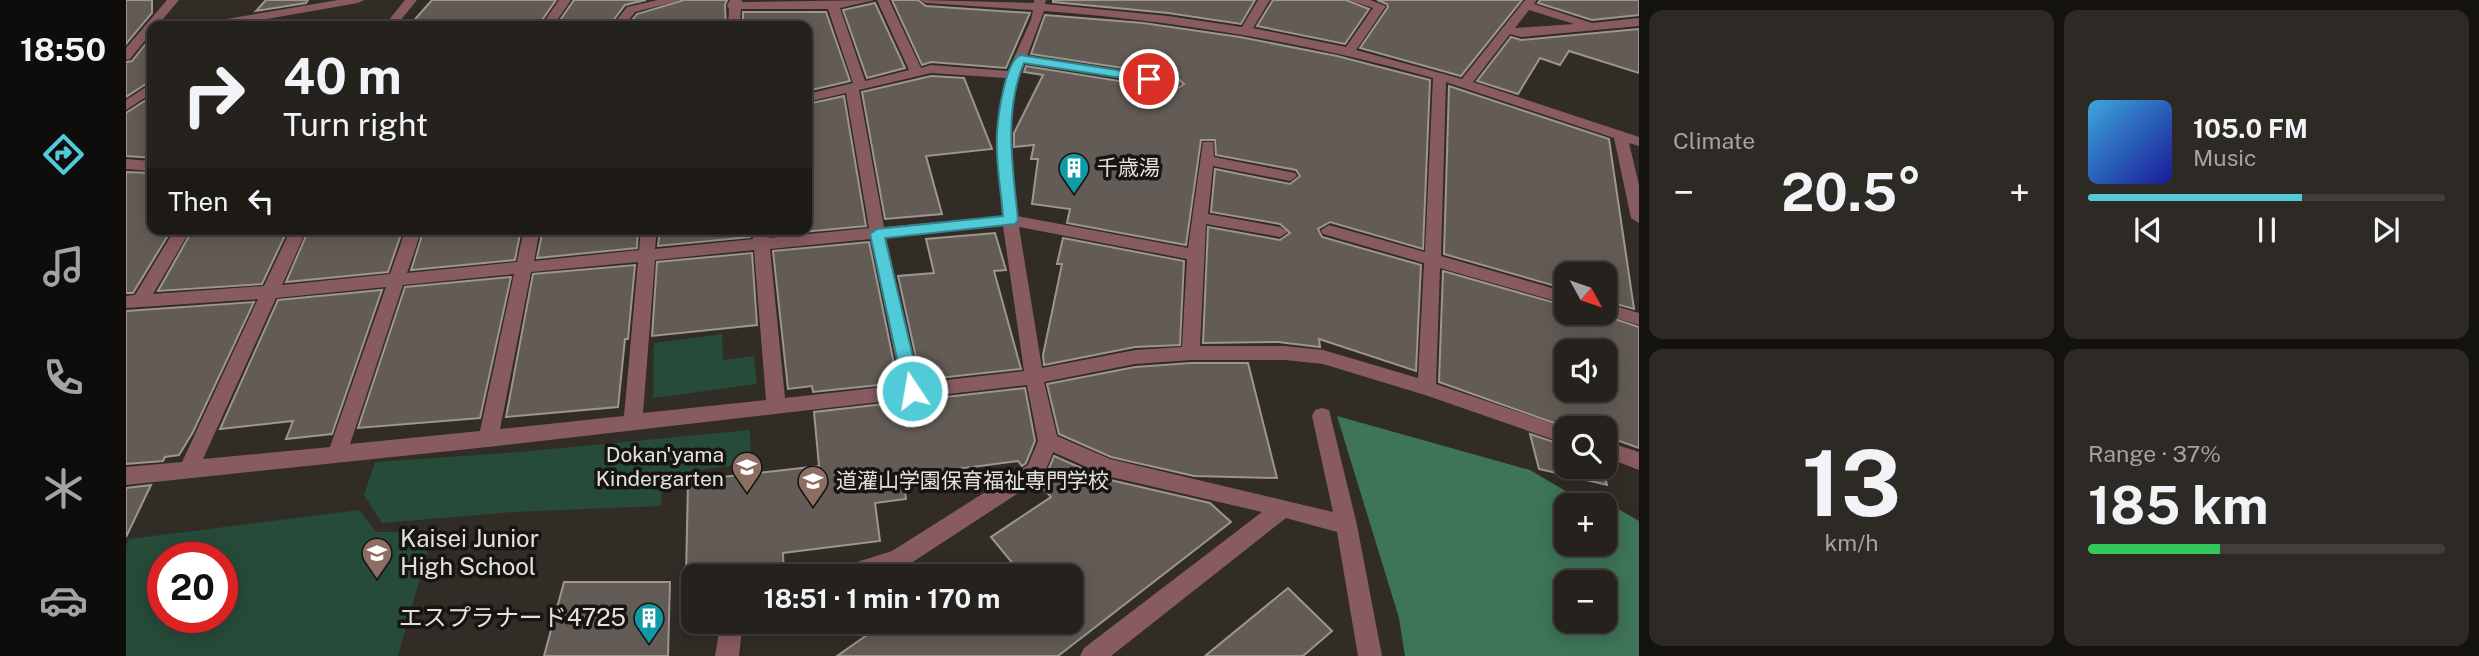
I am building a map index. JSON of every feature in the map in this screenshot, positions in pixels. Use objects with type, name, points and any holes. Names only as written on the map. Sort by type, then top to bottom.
[{"type":"street","points":[[158,21],[173,0]]},
{"type":"street","points":[[252,21],[358,0]]},
{"type":"street","points":[[394,21],[411,0]]},
{"type":"street","points":[[550,21],[565,0]]},
{"type":"street","points":[[622,21],[631,9],[675,0]]},
{"type":"street","points":[[734,21],[735,3],[833,5],[869,0]]},
{"type":"street","points":[[883,0],[917,73]]},
{"type":"street","points":[[926,0],[1096,7],[1246,30],[1348,52],[1553,109],[1639,142]]},
{"type":"street","points":[[1246,30],[1264,0]]},
{"type":"street","points":[[1348,52],[1380,6],[1355,0]]},
{"type":"street","points":[[1464,85],[1529,2],[1589,27]]},
{"type":"street","points":[[881,564],[897,559],[1036,471],[1048,441],[1034,377],[1010,220],[1003,134],[1013,75],[1041,4]]},
{"type":"street","points":[[833,5],[856,87],[877,234],[912,391]]},
{"type":"street","points":[[1508,30],[1521,33],[1639,22]]},
{"type":"street","points":[[126,37],[147,35]]},
{"type":"street","points":[[126,56],[147,36]]},
{"type":"street","points":[[1020,58],[1175,83]]},
{"type":"street","points":[[812,97],[931,69],[1013,75]]},
{"type":"street","points":[[1427,388],[1440,78]]},
{"type":"street","points":[[126,106],[147,91]]},
{"type":"street","points":[[1620,135],[1639,218]]},
{"type":"street","points":[[1191,352],[1195,255],[1208,152],[1290,176]]},
{"type":"street","points":[[126,164],[147,166]]},
{"type":"street","points":[[1199,218],[1280,232]]},
{"type":"street","points":[[133,302],[648,257],[761,238],[877,234],[1010,220],[1195,255]]},
{"type":"street","points":[[1329,230],[1554,294]]},
{"type":"street","points":[[133,302],[179,235]]},
{"type":"street","points":[[188,468],[296,235]]},
{"type":"street","points":[[337,454],[412,235]]},
{"type":"street","points":[[488,439],[531,235]]},
{"type":"street","points":[[633,422],[649,235]]},
{"type":"street","points":[[761,238],[776,407]]},
{"type":"street","points":[[1617,313],[1639,319]]},
{"type":"street","points":[[126,476],[488,439],[1034,377],[1135,357],[1191,352],[1323,356],[1554,432]]},
{"type":"street","points":[[1322,416],[1346,524],[1370,656]]},
{"type":"street","points":[[1048,441],[1107,467],[1346,524]]},
{"type":"street","points":[[1617,453],[1639,461]]},
{"type":"street","points":[[1092,656],[1283,508]]},
{"type":"street","points":[[727,656],[730,634]]},
{"type":"green space","points":[[722,334],[723,360],[754,356],[757,384],[653,398],[654,343]]},
{"type":"green space","points":[[1337,416],[1530,470],[1569,493],[1554,493],[1554,556],[1617,556],[1617,508],[1639,521],[1639,656],[1405,656],[1399,618]]},
{"type":"green space","points":[[750,430],[751,463],[663,475],[661,506],[514,512],[382,523],[364,495],[375,462],[520,452]]},
{"type":"green space","points":[[359,510],[376,532],[433,532],[398,656],[126,656],[126,546],[129,539]]},
{"type":"building","points":[[126,0],[152,0],[152,13],[126,44]]},
{"type":"building","points":[[266,0],[308,0],[306,3],[256,11]]},
{"type":"building","points":[[432,0],[556,0],[541,21],[413,21]]},
{"type":"building","points":[[574,0],[646,0],[625,5],[613,21],[559,21]]},
{"type":"building","points":[[684,0],[727,0],[726,21],[631,21],[637,14]]},
{"type":"building","points":[[892,0],[918,0],[926,6],[1030,13],[1006,68],[931,62],[922,65]]},
{"type":"building","points":[[1053,0],[1255,0],[1241,24]]},
{"type":"building","points":[[1273,0],[1346,0],[1369,9],[1345,44],[1257,26]]},
{"type":"building","points":[[1377,0],[1522,0],[1461,76],[1360,48],[1388,7]]},
{"type":"building","points":[[1540,0],[1639,0],[1639,15],[1592,20],[1538,3]]},
{"type":"building","points":[[875,3],[905,68],[867,78],[843,10]]},
{"type":"building","points":[[743,12],[826,12],[850,81],[812,90],[812,21],[743,21]]},
{"type":"building","points":[[1045,15],[1143,23],[1240,37],[1337,56],[1430,80],[1423,249],[1330,222],[1318,229],[1322,237],[1421,265],[1416,371],[1319,339],[1320,347],[1278,342],[1203,343],[1208,227],[1280,240],[1290,233],[1280,224],[1211,212],[1215,169],[1290,184],[1300,176],[1296,170],[1216,155],[1215,140],[1201,140],[1186,245],[1067,223],[1070,209],[1032,204],[1038,159],[1031,159],[1034,145],[1014,147],[1014,133],[1043,75],[1024,72],[1026,66],[1175,90],[1184,84],[1175,76],[1031,54]]},
{"type":"building","points":[[1639,29],[1639,73],[1569,51],[1560,65],[1540,58],[1518,94],[1477,81],[1511,37],[1521,40]]},
{"type":"building","points":[[147,42],[147,83],[126,97],[126,62],[132,61]]},
{"type":"building","points":[[931,76],[964,78],[992,149],[926,156],[942,214],[885,219],[862,92]]},
{"type":"building","points":[[1449,86],[1609,139],[1634,309],[1617,304],[1617,262],[1554,262],[1554,286],[1444,254]]},
{"type":"building","points":[[844,96],[866,226],[812,231],[812,103]]},
{"type":"building","points":[[147,99],[147,158],[126,156],[126,113]]},
{"type":"building","points":[[126,172],[147,173],[147,235],[168,235],[133,293],[126,293]]},
{"type":"building","points":[[995,233],[1006,270],[994,271],[1021,369],[921,380],[898,276],[934,273],[926,239]]},
{"type":"building","points":[[190,235],[285,235],[262,284],[158,291]]},
{"type":"building","points":[[306,235],[401,235],[388,272],[286,282]]},
{"type":"building","points":[[422,235],[520,235],[515,260],[411,270]]},
{"type":"building","points":[[542,235],[638,235],[637,248],[537,258]]},
{"type":"building","points":[[659,235],[750,237],[658,246]]},
{"type":"building","points":[[1063,238],[1184,261],[1180,345],[1135,347],[1044,365],[1043,355],[1062,264],[1057,264]]},
{"type":"building","points":[[869,242],[898,383],[813,392],[812,386],[788,389],[773,251]]},
{"type":"building","points":[[752,253],[757,325],[652,336],[657,262]]},
{"type":"building","points":[[635,265],[618,407],[506,417],[533,274]]},
{"type":"building","points":[[1443,271],[1554,303],[1554,326],[1617,326],[1617,320],[1639,327],[1639,448],[1617,440],[1617,416],[1554,416],[1554,423],[1439,382]]},
{"type":"building","points":[[511,277],[480,418],[358,428],[405,287]]},
{"type":"building","points":[[382,290],[332,434],[286,439],[293,421],[220,429],[278,300]]},
{"type":"building","points":[[254,302],[193,432],[179,455],[165,457],[163,461],[126,464],[126,311]]},
{"type":"building","points":[[1248,363],[1277,478],[1194,476],[1111,457],[1059,434],[1047,384],[1135,367]]},
{"type":"building","points":[[1025,388],[1035,441],[1026,463],[1022,466],[1018,461],[903,476],[906,499],[875,503],[880,541],[783,553],[783,564],[686,564],[688,481],[819,466],[814,412]]},
{"type":"building","points":[[1530,434],[1554,442],[1554,473],[1539,469]]},
{"type":"building","points":[[1054,456],[1106,479],[1210,503],[1231,522],[1058,656],[837,656],[868,634],[1083,634],[1083,564],[1013,564],[991,537],[1051,497],[1038,483],[1045,478]]},
{"type":"building","points":[[1582,479],[1605,479],[1607,485]]},
{"type":"building","points":[[151,485],[126,537],[126,488]]},
{"type":"building","points":[[564,582],[670,582],[668,656],[544,656]]},
{"type":"building","points":[[1288,588],[1332,631],[1303,656],[1205,656]]},
{"type":"place","name":"千歳湯","points":[[1074,195]]},
{"type":"place","name":"Dokan'yama Kindergarten","points":[[747,494]]},
{"type":"place","name":"道灌山学園保育福祉専門学校","points":[[813,508]]},
{"type":"place","name":"Kaisei Junior High School","points":[[377,580]]},
{"type":"place","name":"エスプラナード4725","points":[[649,645]]},
{"type":"route","points":[[912,391],[877,234],[1010,220],[1003,134],[1013,75],[1020,58],[1149,79]]}]
